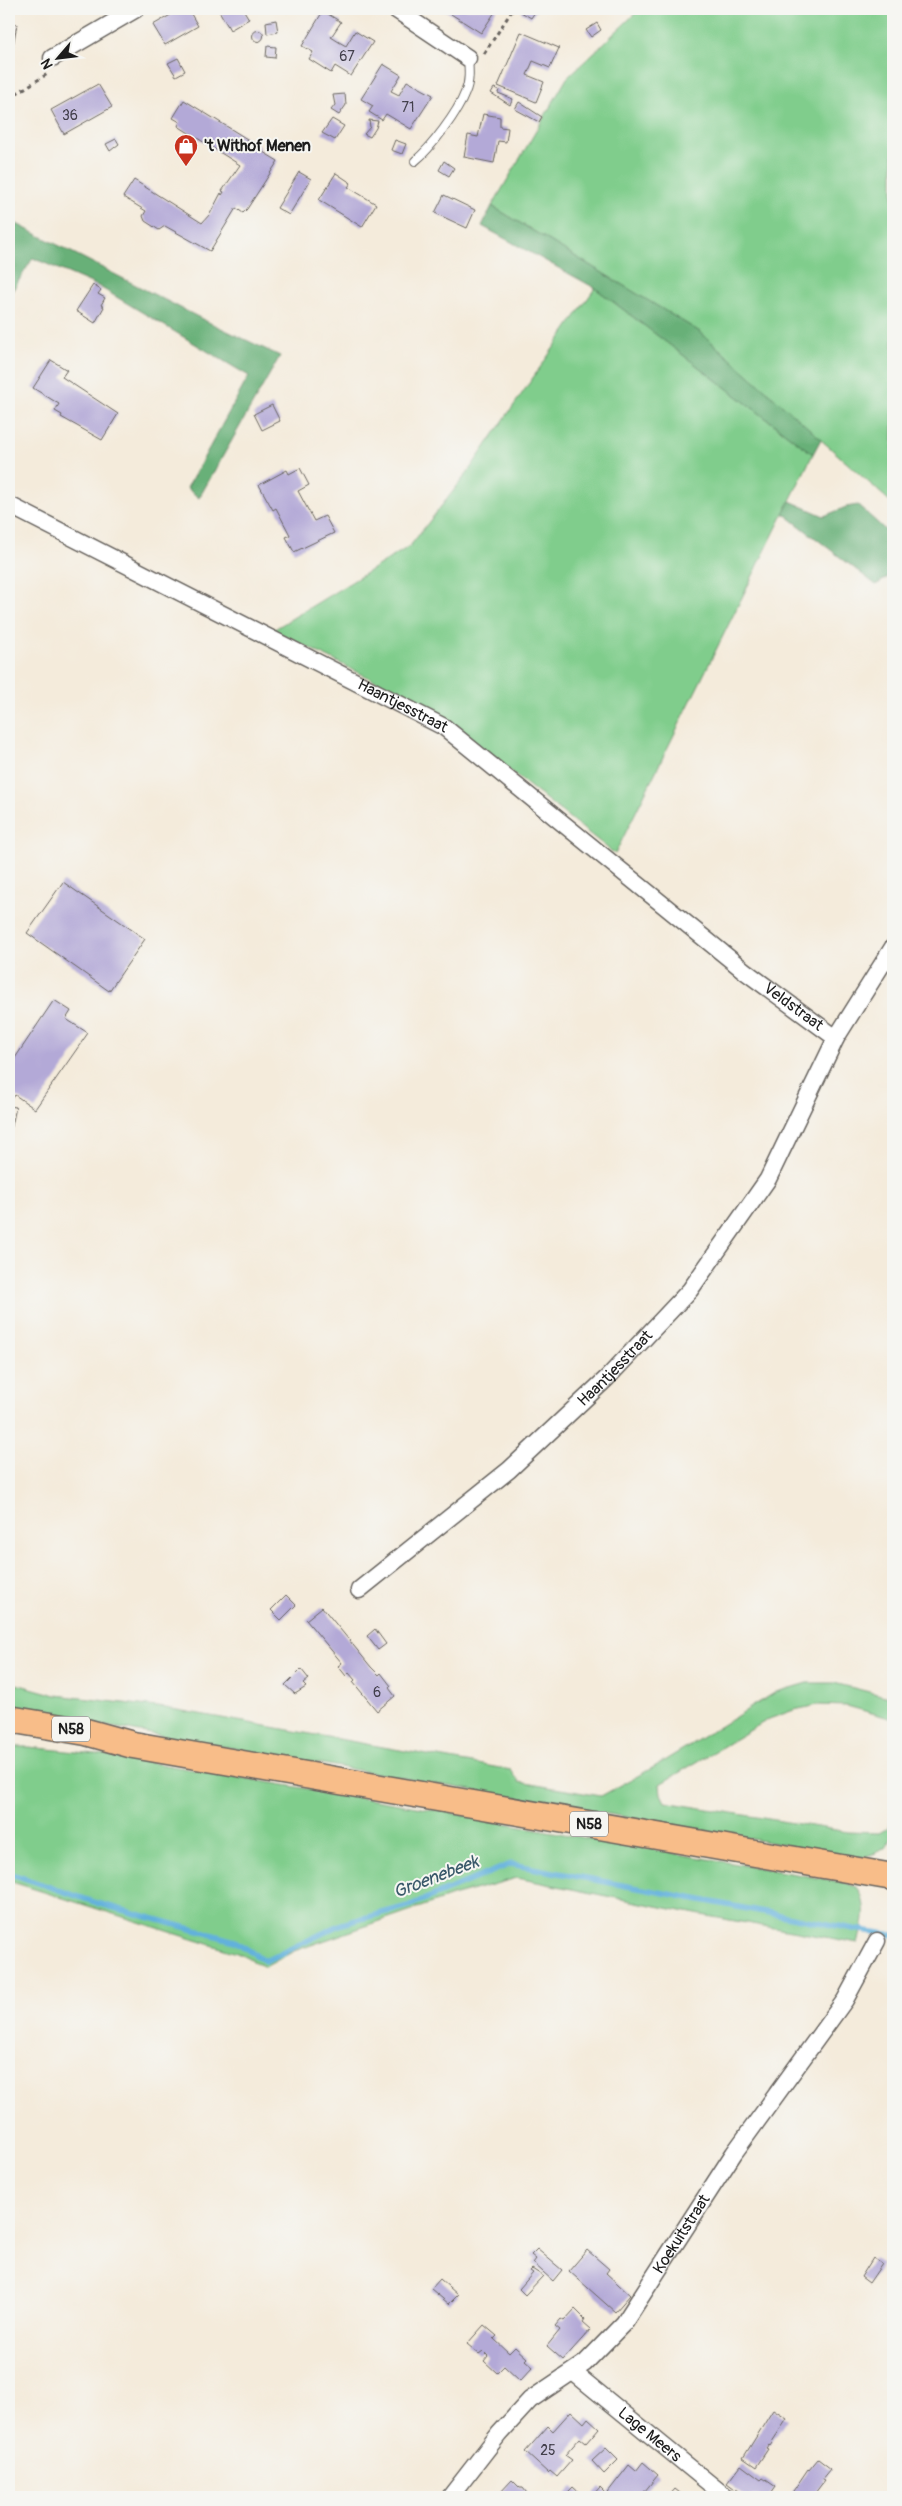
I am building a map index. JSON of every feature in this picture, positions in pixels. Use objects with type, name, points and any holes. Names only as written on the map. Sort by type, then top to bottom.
[{"type":"main road","name":"N58","points":[[9,1719],[86,1732],[133,1745],[893,1877]]},
{"type":"main road","name":"N58","points":[[9,1736],[133,1745]]},
{"type":"street","points":[[52,58],[136,9]]},
{"type":"street","points":[[395,9],[468,58]]},
{"type":"street","name":"Haantjesstraat","points":[[9,505],[444,727],[752,977]]},
{"type":"street","name":"Veldstraat","points":[[809,1094],[836,1038],[893,947]]},
{"type":"street","name":"Veldstraat","points":[[752,977],[836,1038]]},
{"type":"street","name":"Haantjesstraat","points":[[359,1590],[509,1470],[606,1378],[690,1290],[768,1179],[809,1094]]},
{"type":"street","name":"Koekuitstraat","points":[[450,2497],[499,2434],[530,2400],[586,2363],[624,2323],[734,2153],[845,2000],[877,1941]]},
{"type":"street","name":"Lage Meers","points":[[573,2372],[726,2497]]},
{"type":"lane","points":[[415,161],[428,151],[465,94],[469,80],[468,58]]},
{"type":"path","points":[[468,58],[485,54],[513,9]]},
{"type":"path","points":[[9,98],[49,75],[52,58]]},
{"type":"green space","points":[[640,9],[893,9],[893,504],[700,332],[492,206],[567,78]]},
{"type":"green space","points":[[492,206],[700,332],[821,439],[813,454],[595,288],[482,226]]},
{"type":"green space","points":[[9,220],[204,320],[280,356],[199,498],[187,488],[249,376],[98,286],[33,258],[9,296]]},
{"type":"green space","points":[[595,288],[813,454],[615,854],[432,709],[273,630],[410,546],[465,476]]},
{"type":"green space","points":[[790,501],[824,516],[846,507],[858,505],[893,537],[893,574],[876,585],[783,513]]},
{"type":"green space","points":[[9,1682],[56,1695],[166,1708],[511,1770],[519,1782],[601,1796],[654,1767],[776,1692],[807,1683],[834,1683],[893,1698],[893,1719],[847,1706],[818,1705],[794,1710],[769,1719],[660,1784],[661,1794],[665,1802],[848,1832],[879,1833],[888,1828],[893,1816],[892,1834],[883,1849],[860,1858],[9,1709]]},
{"type":"green space","points":[[9,1747],[29,1747],[105,1755],[452,1813],[842,1882],[857,1887],[861,1894],[864,1908],[862,1928],[858,1943],[696,1914],[517,1878],[452,1896],[294,1951],[265,1967],[237,1953],[9,1881]]},
{"type":"building","points":[[181,9],[188,9],[198,26],[165,45],[153,25]]},
{"type":"building","points":[[218,9],[243,9],[249,19],[230,30]]},
{"type":"building","points":[[443,9],[497,9],[481,33]]},
{"type":"building","points":[[523,9],[537,9],[531,18],[521,12]]},
{"type":"building","points":[[323,11],[341,22],[331,37],[339,42],[346,46],[355,31],[373,42],[351,76],[335,66],[331,73],[309,59],[313,52],[302,46]]},
{"type":"building","points":[[276,20],[278,32],[267,34],[266,22]]},
{"type":"building","points":[[9,22],[17,24],[10,63],[9,63]]},
{"type":"building","points":[[597,23],[601,30],[591,37],[586,30]]},
{"type":"building","points":[[258,30],[264,36],[258,42],[252,36]]},
{"type":"building","points":[[521,32],[559,48],[550,68],[533,61],[527,75],[544,82],[536,102],[498,86]]},
{"type":"building","points":[[267,46],[276,47],[275,58],[266,57]]},
{"type":"building","points":[[178,58],[185,71],[176,76],[168,63]]},
{"type":"building","points":[[383,64],[401,75],[391,91],[399,95],[407,81],[433,95],[411,129],[386,114],[382,120],[369,112],[373,106],[361,99]]},
{"type":"building","points":[[98,84],[112,107],[64,134],[51,110]]},
{"type":"building","points":[[494,88],[499,90],[498,93],[513,99],[510,105],[491,93]]},
{"type":"building","points":[[345,94],[346,105],[339,115],[331,110],[335,105],[333,95]]},
{"type":"building","points":[[184,100],[260,147],[258,149],[278,161],[247,209],[243,213],[236,208],[210,251],[165,226],[159,230],[145,221],[143,216],[146,211],[123,197],[134,180],[202,223],[210,214],[221,193],[222,195],[224,192],[222,191],[240,165],[178,126],[180,122],[173,118]]},
{"type":"building","points":[[519,102],[542,117],[539,122],[515,109]]},
{"type":"building","points":[[483,114],[500,117],[500,127],[508,128],[506,142],[498,141],[494,163],[464,157],[468,135],[478,137]]},
{"type":"building","points":[[332,119],[344,126],[335,140],[322,133]]},
{"type":"building","points":[[369,120],[378,121],[370,137],[364,134],[370,127]]},
{"type":"building","points":[[116,139],[119,144],[110,151],[106,144]]},
{"type":"building","points":[[395,140],[406,144],[402,154],[391,150]]},
{"type":"building","points":[[444,161],[454,168],[449,176],[439,170]]},
{"type":"building","points":[[299,172],[311,179],[289,215],[277,208]]},
{"type":"building","points":[[336,173],[351,183],[348,187],[376,204],[362,227],[319,200]]},
{"type":"building","points":[[444,195],[475,210],[467,228],[435,213]]},
{"type":"building","points":[[93,285],[101,290],[98,294],[105,298],[101,305],[104,307],[95,323],[76,311]]},
{"type":"building","points":[[51,360],[67,370],[62,377],[118,414],[102,440],[61,417],[62,415],[55,411],[59,404],[33,388]]},
{"type":"building","points":[[272,405],[280,421],[262,430],[254,414]]},
{"type":"building","points":[[300,468],[309,485],[298,491],[314,521],[325,516],[334,533],[294,552],[286,537],[290,535],[276,508],[273,510],[259,485],[287,470],[289,474]]},
{"type":"building","points":[[63,882],[145,939],[109,991],[27,933]]},
{"type":"building","points":[[54,1000],[71,1011],[66,1019],[88,1033],[35,1109],[15,1095],[13,1098],[9,1095],[9,1062],[11,1064]]},
{"type":"building","points":[[9,1106],[16,1107],[12,1126],[9,1126]]},
{"type":"building","points":[[286,1595],[296,1605],[281,1620],[271,1610]]},
{"type":"building","points":[[322,1607],[371,1667],[379,1675],[381,1673],[391,1686],[389,1688],[395,1696],[377,1711],[353,1682],[355,1680],[349,1673],[346,1676],[338,1666],[342,1663],[306,1620]]},
{"type":"building","points":[[375,1629],[386,1644],[378,1650],[367,1636]]},
{"type":"building","points":[[301,1669],[309,1679],[303,1684],[306,1687],[295,1694],[285,1685]]},
{"type":"building","points":[[537,2249],[562,2270],[553,2281],[533,2263],[536,2259],[531,2255]]},
{"type":"building","points":[[587,2250],[609,2269],[606,2273],[630,2295],[615,2312],[569,2271]]},
{"type":"building","points":[[873,2258],[882,2264],[869,2283],[861,2277]]},
{"type":"building","points":[[532,2269],[543,2276],[525,2295],[519,2289],[533,2273],[530,2271]]},
{"type":"building","points":[[440,2279],[458,2295],[449,2304],[431,2289]]},
{"type":"building","points":[[575,2309],[585,2319],[583,2322],[591,2329],[563,2360],[547,2346],[560,2330],[555,2326],[561,2319],[564,2321]]},
{"type":"building","points":[[484,2325],[497,2336],[494,2339],[509,2353],[515,2347],[527,2358],[525,2360],[533,2367],[520,2381],[504,2366],[497,2373],[484,2361],[488,2356],[483,2351],[479,2354],[467,2344]]},
{"type":"building","points":[[773,2410],[787,2419],[766,2448],[768,2449],[756,2467],[743,2458]]},
{"type":"building","points":[[571,2411],[584,2423],[588,2418],[599,2428],[586,2443],[580,2438],[565,2455],[572,2460],[557,2477],[550,2471],[548,2473],[525,2452],[548,2426],[553,2431]]},
{"type":"building","points":[[606,2448],[618,2460],[604,2474],[592,2461]]},
{"type":"building","points":[[818,2459],[831,2469],[812,2497],[789,2497],[808,2469]]},
{"type":"building","points":[[643,2462],[658,2475],[640,2497],[615,2497],[608,2492],[629,2465],[636,2471]]},
{"type":"building","points":[[741,2465],[761,2480],[763,2478],[776,2487],[769,2497],[746,2497],[727,2483]]},
{"type":"building","points":[[512,2480],[520,2488],[523,2488],[530,2497],[491,2497],[495,2492],[498,2495]]},
{"type":"building","points":[[573,2487],[584,2497],[563,2497]]},
{"type":"building","points":[[600,2487],[606,2493],[602,2497],[591,2497]]},
{"type":"building","points":[[675,2489],[685,2497],[668,2497]]},
{"type":"waterway","name":"Groenebeek","points":[[9,1873],[97,1903],[235,1941],[265,1961],[342,1924],[408,1906],[511,1864],[893,1935]]},
{"type":"place","name":"'t Withof Menen","points":[[186,167]]}]
